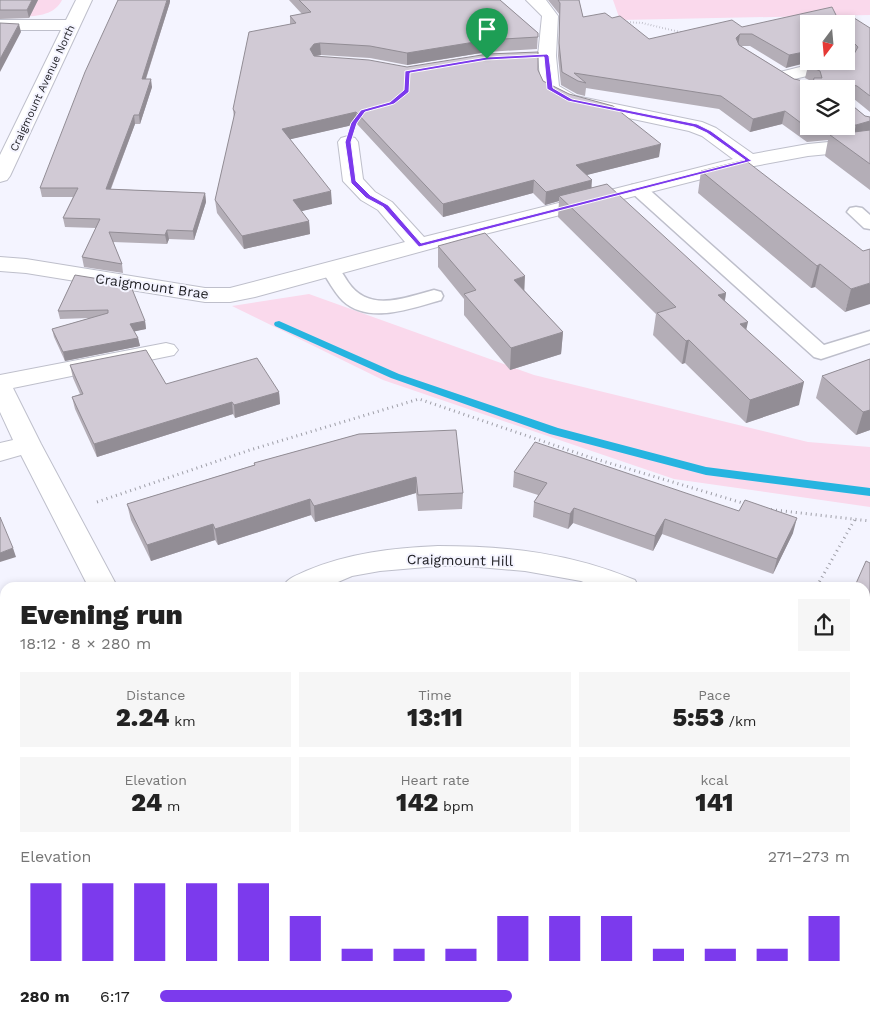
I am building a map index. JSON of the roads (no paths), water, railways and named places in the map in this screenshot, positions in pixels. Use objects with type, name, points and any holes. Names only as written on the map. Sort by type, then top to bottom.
[{"type":"street","name":"Craigmount Avenue North","points":[[0,176],[84,0]]},
{"type":"street","points":[[534,0],[541,4],[550,16],[538,56],[550,89],[570,100],[695,126],[709,132],[749,161]]},
{"type":"street","points":[[0,25],[72,25]]},
{"type":"street","points":[[769,66],[800,86]]},
{"type":"street","points":[[786,76],[810,70]]},
{"type":"street","points":[[348,142],[353,181],[368,196],[385,206],[419,245]]},
{"type":"street","name":"Craigmount Brae","points":[[0,264],[26,266],[205,295],[230,295],[749,161],[808,150],[870,144]]},
{"type":"street","points":[[101,582],[28,444],[0,384],[138,348],[166,350]]},
{"type":"street","points":[[0,452],[28,444]]},
{"type":"street","name":"Craigmount Hill","points":[[311,582],[350,567],[396,558],[445,556],[514,560],[575,570],[608,582]]},
{"type":"lane","points":[[638,189],[820,353],[870,337]]},
{"type":"lane","points":[[856,212],[870,224]]},
{"type":"lane","points":[[330,269],[352,300],[375,307],[396,306],[434,296]]},
{"type":"waterway","points":[[279,324],[395,376],[554,431],[706,471],[870,492]]}]
